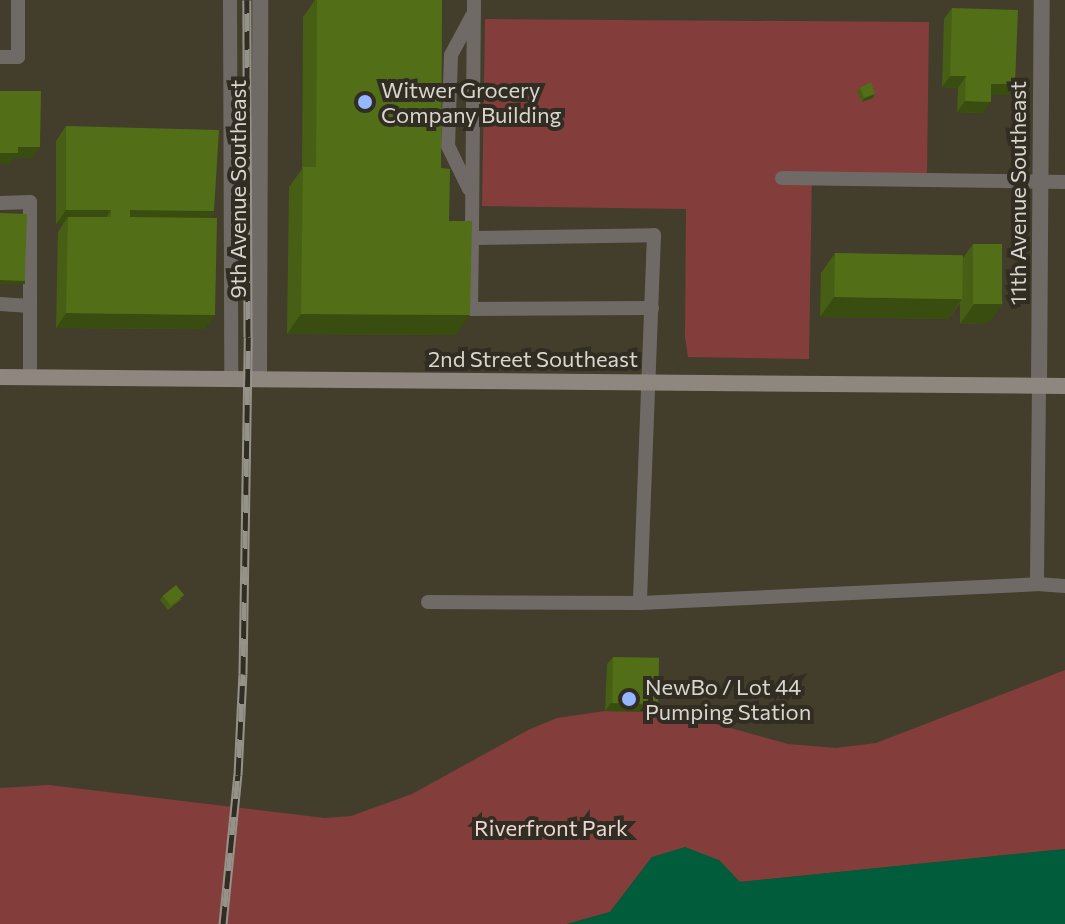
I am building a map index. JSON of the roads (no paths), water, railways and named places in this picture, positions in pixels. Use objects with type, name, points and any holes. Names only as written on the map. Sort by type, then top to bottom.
[{"type":"street","name":"11th Avenue Southeast","points":[[1039,386],[1042,0]]},
{"type":"street","name":"9th Avenue Southeast","points":[[259,379],[261,6]]},
{"type":"street","name":"2nd Street Southeast","points":[[0,377],[1065,386]]},
{"type":"lane","points":[[0,57],[18,57],[18,0]]},
{"type":"lane","points":[[230,0],[231,379]]},
{"type":"lane","points":[[472,193],[448,146],[451,55],[474,6]]},
{"type":"lane","points":[[474,6],[471,309],[652,308]]},
{"type":"lane","points":[[782,178],[1065,182]]},
{"type":"lane","points":[[0,203],[30,202],[30,377]]},
{"type":"lane","points":[[472,238],[654,235],[640,603]]},
{"type":"lane","points":[[0,304],[30,306]]},
{"type":"lane","points":[[1037,584],[1039,386]]},
{"type":"lane","points":[[428,602],[640,603],[1037,584],[1065,586]]},
{"type":"railway","points":[[223,924],[238,775],[243,674],[248,337],[247,0]]},
{"type":"place","name":"Witwer Grocery Company Building","points":[[365,102]]},
{"type":"place","name":"NewBo / Lot 44 Pumping Station","points":[[629,699]]},
{"type":"park label","name":"Riverfront Park","points":[[551,828]]}]
